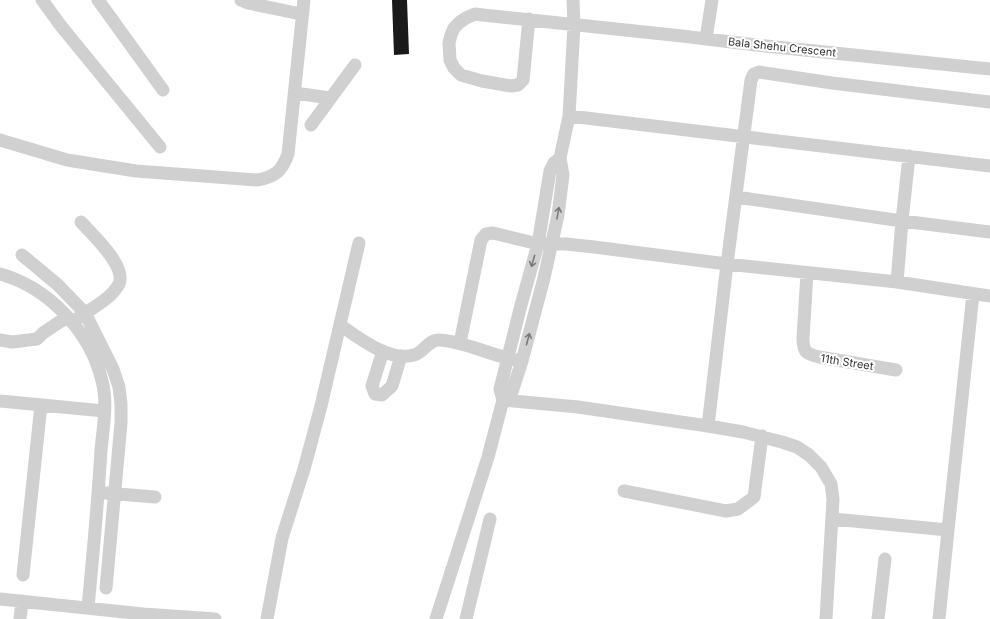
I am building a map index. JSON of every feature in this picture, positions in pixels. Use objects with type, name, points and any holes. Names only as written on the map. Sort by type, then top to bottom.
[{"type":"street","points":[[42,0],[70,37],[160,147]]},
{"type":"street","points":[[98,0],[163,90]]},
{"type":"street","points":[[241,0],[248,3],[302,14]]},
{"type":"street","points":[[0,140],[67,160],[136,171],[257,180],[269,178],[277,173],[284,164],[288,154],[304,0]]},
{"type":"street","points":[[503,400],[512,392],[522,361],[552,245],[558,215],[563,175],[560,158],[569,116],[574,0]]},
{"type":"street","points":[[706,39],[712,0]]},
{"type":"street","points":[[475,14],[530,19],[523,80],[518,85],[511,86],[461,76],[454,68],[450,60],[449,44],[454,28],[460,22],[475,14]]},
{"type":"street","name":"Bala Shehu Crescent","points":[[530,19],[756,46],[990,69]]},
{"type":"street","points":[[311,125],[354,64]]},
{"type":"street","points":[[708,426],[751,80],[754,74],[759,72],[832,83],[990,102]]},
{"type":"street","points":[[295,93],[330,98]]},
{"type":"street","points":[[569,116],[990,166]]},
{"type":"street","points":[[897,282],[909,156]]},
{"type":"street","points":[[436,619],[488,457],[503,400],[500,388],[507,358],[538,244],[550,171],[554,163],[560,158]]},
{"type":"street","points":[[736,197],[990,232]]},
{"type":"street","points":[[0,340],[12,342],[37,339],[43,333],[85,313],[109,296],[119,283],[120,276],[110,254],[81,222]]},
{"type":"street","points":[[460,343],[482,238],[486,234],[493,233],[538,244],[566,244],[594,247],[727,264],[897,282],[990,296]]},
{"type":"street","points":[[267,619],[282,538],[304,469],[317,420],[359,242]]},
{"type":"street","points":[[22,255],[58,285],[85,313],[113,369],[119,387],[121,423],[106,588]]},
{"type":"street","name":"11th Street","points":[[807,273],[803,338],[803,348],[805,351],[819,357],[896,370]]},
{"type":"street","points":[[0,274],[20,282],[44,295],[70,320],[90,350],[103,382],[104,411],[88,607]]},
{"type":"street","points":[[940,619],[973,294]]},
{"type":"street","points":[[340,325],[368,344],[383,351],[401,356],[415,356],[431,342],[437,340],[460,343],[507,358],[522,361]]},
{"type":"street","points":[[383,351],[372,386],[375,394],[378,395],[382,395],[392,386],[401,356]]},
{"type":"street","points":[[503,400],[578,407],[708,426],[762,436],[797,447],[809,455],[821,467],[831,484],[833,499],[826,619]]},
{"type":"street","points":[[0,401],[104,411]]},
{"type":"street","points":[[23,575],[41,405]]},
{"type":"street","points":[[624,491],[726,511],[738,509],[754,497],[762,436]]},
{"type":"street","points":[[98,493],[155,497]]},
{"type":"street","points":[[466,619],[490,519]]},
{"type":"street","points":[[833,519],[948,530]]},
{"type":"street","points":[[878,619],[885,559]]},
{"type":"street","points":[[0,598],[88,607],[143,616],[215,619]]},
{"type":"street","points":[[20,619],[22,601]]},
{"type":"building","points":[[392,0],[407,0],[409,54],[394,55]]}]
